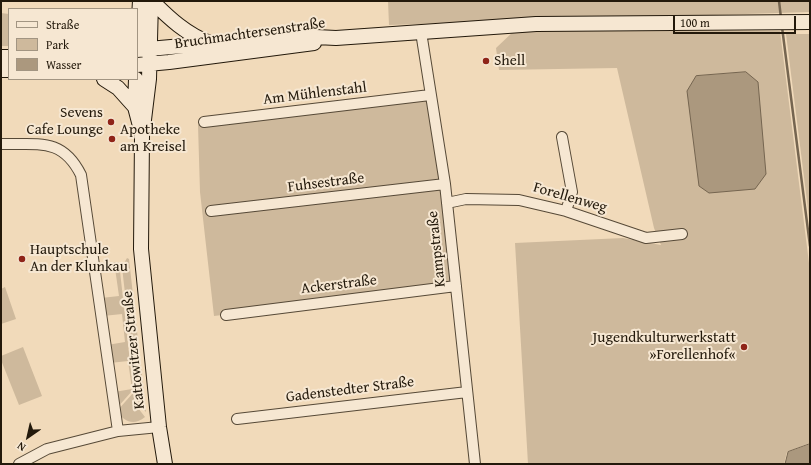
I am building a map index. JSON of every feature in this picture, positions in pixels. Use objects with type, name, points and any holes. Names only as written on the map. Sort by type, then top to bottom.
[{"type":"street","name":"Kattowitzer Straße","points":[[138,1],[143,64],[141,249],[159,427],[165,464]]},
{"type":"street","name":"Kattowitzer Straße","points":[[142,49],[151,1]]},
{"type":"street","points":[[151,1],[176,24],[198,39],[211,44]]},
{"type":"street","points":[[336,38],[536,24],[810,22]]},
{"type":"street","name":"Kampstraße","points":[[421,32],[445,184],[475,464]]},
{"type":"street","name":"Bruchmachtersenstraße","points":[[142,49],[296,36],[336,38]]},
{"type":"street","name":"Bruchmachtersenstraße","points":[[143,64],[296,46],[336,38]]},
{"type":"street","points":[[106,80],[118,88],[135,107]]},
{"type":"street","name":"Kattowitzer Straße","points":[[136,80],[135,107],[142,136]]},
{"type":"street","name":"Am Mühlenstahl","points":[[204,122],[430,95]]},
{"type":"street","points":[[562,137],[572,192],[566,211]]},
{"type":"street","points":[[1,144],[48,145],[64,152],[73,160],[80,175],[118,431]]},
{"type":"street","name":"Fuhsestraße","points":[[211,211],[445,184]]},
{"type":"street","name":"Forellenweg","points":[[447,203],[466,199],[519,200],[566,211],[646,238],[682,234]]},
{"type":"street","name":"Ackerstraße","points":[[226,315],[456,286]]},
{"type":"street","name":"Gadenstedter Straße","points":[[237,420],[467,392]]},
{"type":"street","points":[[18,464],[47,449],[118,431],[159,427]]},
{"type":"green space","points":[[388,1],[810,1],[810,12],[389,25]]},
{"type":"green space","points":[[1,13],[8,14],[8,46],[1,46]]},
{"type":"green space","points":[[515,30],[780,31],[810,271],[810,443],[787,452],[784,464],[528,464],[515,243],[623,238],[661,245],[654,228],[617,68],[499,70],[496,48]]},
{"type":"green space","points":[[786,34],[810,34],[810,225]]},
{"type":"green space","points":[[430,95],[456,286],[214,316],[200,192],[198,125],[204,122]]},
{"type":"green space","points":[[127,258],[129,259],[146,412],[139,405],[137,399],[122,267]]},
{"type":"green space","points":[[119,262],[133,390],[116,409],[114,392],[132,389],[128,361],[110,363],[107,345],[125,342],[122,314],[103,316],[101,298],[119,296],[115,268],[97,270],[96,263]]},
{"type":"green space","points":[[5,287],[16,319],[1,324],[1,289]]},
{"type":"green space","points":[[23,347],[42,396],[19,405],[1,360],[1,356]]},
{"type":"green space","points":[[133,393],[135,404],[145,417],[141,420],[130,422],[123,418],[117,411]]},
{"type":"water","points":[[746,72],[758,82],[766,174],[755,189],[709,193],[699,186],[687,91],[696,76]]},
{"type":"water","points":[[810,444],[810,464],[785,464],[788,452]]},
{"type":"waterway","points":[[779,1],[781,18]]},
{"type":"waterway","points":[[782,27],[810,246]]},
{"type":"place","name":"Shell","points":[[486,61]]},
{"type":"place","name":"Sevens Cafe Lounge","points":[[111,122]]},
{"type":"place","name":"Apotheke am Kreisel","points":[[112,139]]},
{"type":"place","name":"Hauptschule An der Klunkau","points":[[22,259]]},
{"type":"place","name":"Jugendkulturwerkstatt »Forellenhof«","points":[[744,347]]}]
